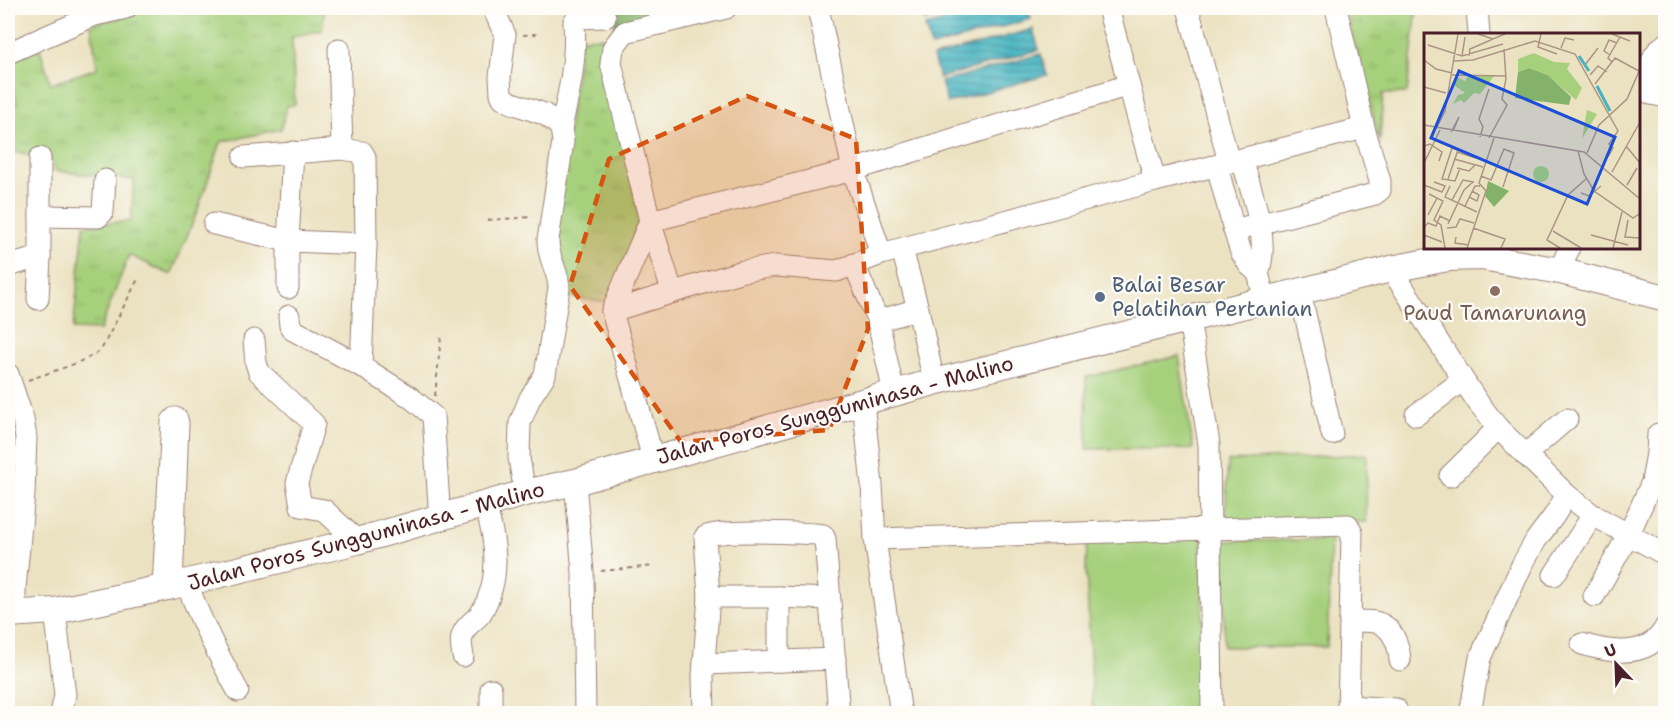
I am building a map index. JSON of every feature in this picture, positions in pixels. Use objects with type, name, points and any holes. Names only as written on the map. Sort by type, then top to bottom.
[{"type":"main road","name":"Jalan Poros Sungguminasa - Malino","points":[[11,598],[55,611],[174,586],[440,519],[525,493],[575,482],[934,382],[1391,269],[1482,252],[1665,298]]},
{"type":"street","points":[[8,53],[95,15],[126,8]]},
{"type":"street","points":[[493,8],[505,35],[500,77],[503,98],[550,118],[561,128]]},
{"type":"street","points":[[672,291],[650,221],[611,63],[613,48],[626,32],[726,8]]},
{"type":"street","points":[[818,8],[853,170],[881,254]]},
{"type":"street","points":[[1108,8],[1155,181]]},
{"type":"street","points":[[1188,8],[1230,162],[1259,223],[1263,247],[1262,262],[1258,273]]},
{"type":"street","points":[[1234,230],[1375,194],[1380,190],[1380,181],[1364,128],[1336,8]]},
{"type":"street","points":[[1477,8],[1479,33]]},
{"type":"street","points":[[525,493],[519,458],[520,423],[530,398],[545,375],[559,288],[559,280],[548,248],[561,154],[561,128],[573,64],[574,22],[578,18],[605,17]]},
{"type":"street","points":[[1665,44],[1652,58],[1648,91],[1651,94],[1665,97]]},
{"type":"street","points":[[339,49],[342,148]]},
{"type":"street","points":[[650,221],[853,170],[1129,85]]},
{"type":"street","points":[[612,311],[743,271],[776,266],[837,270],[881,254],[1364,128]]},
{"type":"street","points":[[244,157],[342,148],[362,152],[365,157],[366,244],[362,366]]},
{"type":"street","points":[[288,288],[292,152]]},
{"type":"street","points":[[38,298],[40,158]]},
{"type":"street","points":[[1230,162],[1234,230],[1242,252],[1258,273],[1265,300]]},
{"type":"street","points":[[40,216],[98,217],[102,212],[105,180]]},
{"type":"street","points":[[650,221],[612,311],[653,459]]},
{"type":"street","points":[[214,224],[288,241],[366,244]]},
{"type":"street","points":[[902,249],[934,382]]},
{"type":"street","points":[[1560,271],[1569,249]]},
{"type":"street","points":[[8,266],[39,257]]},
{"type":"street","points":[[854,264],[879,321],[894,393]]},
{"type":"street","points":[[1391,269],[1476,401],[1498,428],[1567,495],[1593,515],[1665,555]]},
{"type":"street","points":[[1300,292],[1332,434]]},
{"type":"street","points":[[879,321],[918,309]]},
{"type":"street","points":[[289,316],[293,330],[362,366],[410,397],[434,416],[440,519]]},
{"type":"street","points":[[1189,319],[1209,444],[1212,714]]},
{"type":"street","points":[[254,340],[259,372],[314,424],[297,483],[301,506],[324,510],[357,541]]},
{"type":"street","points":[[10,379],[23,419],[26,438],[24,494],[11,598]]},
{"type":"street","points":[[1416,415],[1463,380]]},
{"type":"street","points":[[863,403],[875,539],[901,714]]},
{"type":"street","points":[[177,418],[178,423],[174,586],[172,421],[177,418]]},
{"type":"street","points":[[1525,455],[1568,419]]},
{"type":"street","points":[[1450,476],[1498,428]]},
{"type":"street","points":[[1593,596],[1629,534],[1652,482],[1658,434]]},
{"type":"street","points":[[575,482],[583,572],[585,714]]},
{"type":"street","points":[[1470,714],[1479,658],[1536,540],[1567,495]]},
{"type":"street","points":[[463,656],[460,642],[466,627],[480,615],[491,592],[494,575],[496,555],[494,538],[485,505]]},
{"type":"street","points":[[1554,575],[1593,515]]},
{"type":"street","points":[[875,539],[1348,525],[1352,532],[1348,710],[1396,709]]},
{"type":"street","points":[[704,714],[704,664],[709,597],[705,539],[708,535],[726,533],[823,535],[839,714]]},
{"type":"street","points":[[174,586],[193,599],[219,657],[238,691]]},
{"type":"street","points":[[709,597],[829,598]]},
{"type":"street","points":[[778,597],[779,662]]},
{"type":"street","points":[[55,611],[64,695],[61,714]]},
{"type":"street","points":[[1350,621],[1376,622],[1384,625],[1395,640],[1400,660]]},
{"type":"street","points":[[1582,644],[1601,650],[1637,650],[1645,648],[1658,639],[1665,626]]},
{"type":"street","points":[[704,664],[835,659]]},
{"type":"street","points":[[491,689],[491,714]]},
{"type":"path","points":[[488,219],[551,216]]},
{"type":"path","points":[[10,379],[69,366],[101,350],[138,279]]},
{"type":"path","points":[[434,416],[441,337]]},
{"type":"path","points":[[583,572],[656,566]]},
{"type":"highlighted area","points":[[747,96],[856,139],[868,329],[829,430],[681,442],[570,286],[609,159]]},
{"type":"green space","points":[[149,8],[325,8],[322,30],[292,37],[295,104],[287,106],[281,129],[221,142],[197,212],[171,275],[129,255],[100,330],[73,329],[84,225],[131,221],[134,180],[56,171],[49,157],[8,151],[8,106],[17,104],[8,75],[8,61],[40,49],[51,84],[97,68],[91,24]]},
{"type":"green space","points":[[612,8],[708,8],[616,33]]},
{"type":"green space","points":[[1345,8],[1417,8],[1407,93],[1383,94],[1380,142]]},
{"type":"green space","points":[[603,37],[639,219],[611,303],[565,296],[553,240],[581,38]]},
{"type":"green space","points":[[1179,356],[1193,449],[1087,449],[1086,377]]},
{"type":"green space","points":[[1367,454],[1366,522],[1225,522],[1228,461]]},
{"type":"green space","points":[[1202,535],[1203,713],[1093,713],[1086,569],[1087,538]]},
{"type":"green space","points":[[1331,540],[1327,647],[1224,647],[1224,541]]},
{"type":"water","points":[[920,8],[972,8],[924,21]]},
{"type":"water","points":[[993,8],[1028,8],[1031,19],[931,47],[925,26]]},
{"type":"water","points":[[1033,29],[1039,50],[939,78],[933,57]]},
{"type":"water","points":[[1041,54],[1047,75],[947,103],[941,82]]},
{"type":"place","name":"Paud Tamarunang","points":[[1495,291]]},
{"type":"place","name":"Balai Besar Pelatihan Pertanian","points":[[1100,297]]}]
